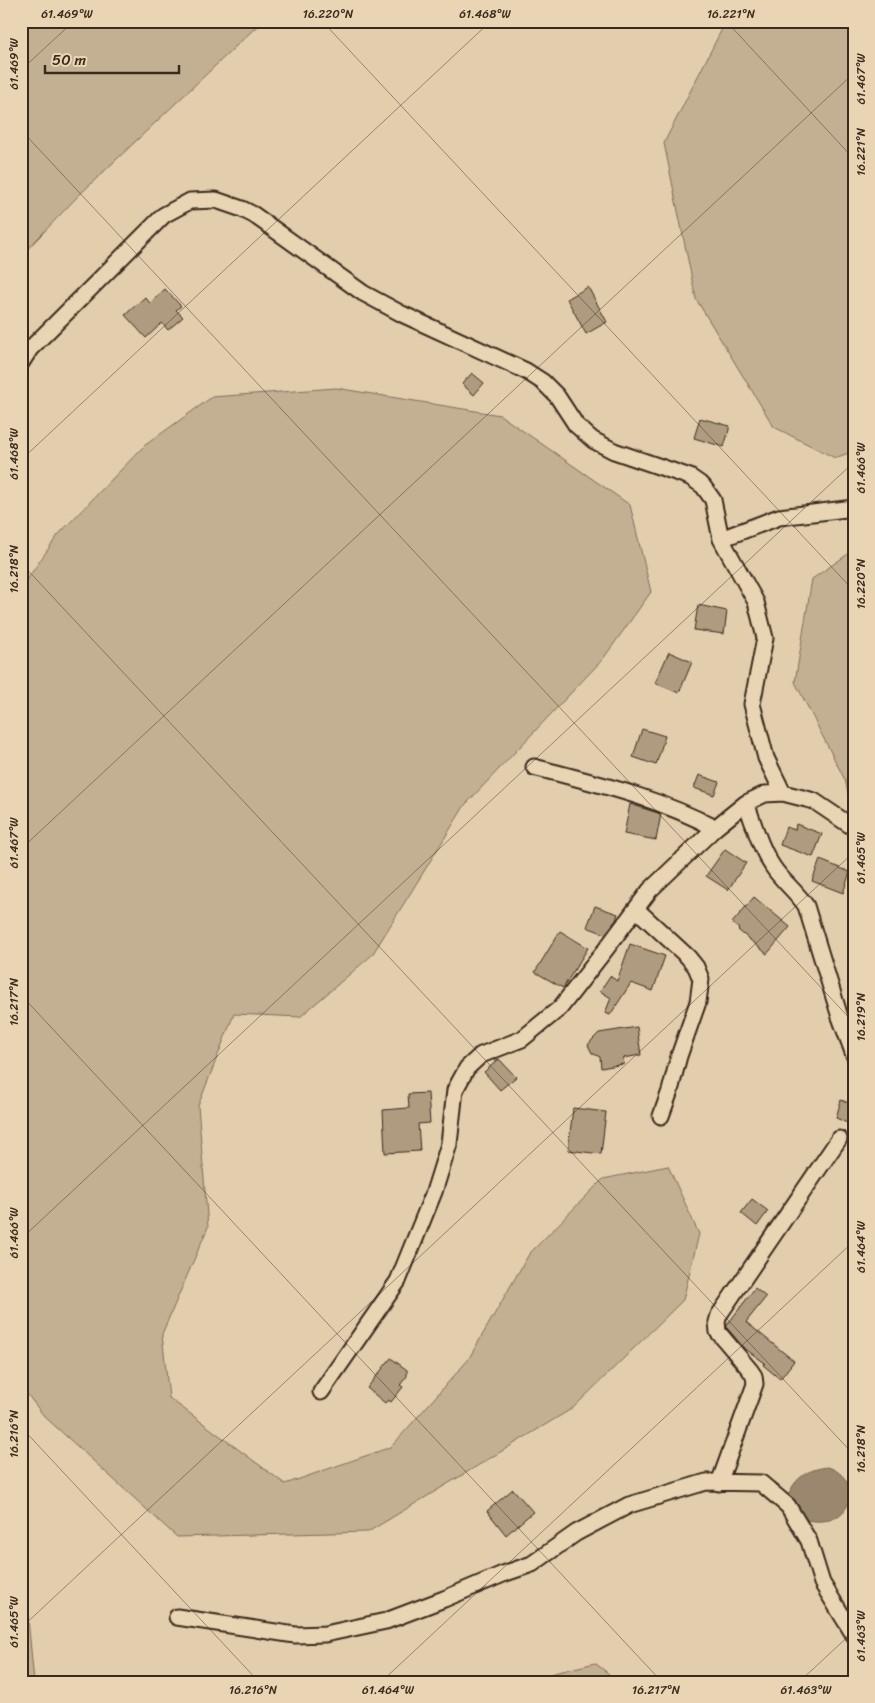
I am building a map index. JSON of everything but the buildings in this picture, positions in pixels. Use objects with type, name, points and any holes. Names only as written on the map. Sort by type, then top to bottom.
[{"type":"street","points":[[21,363],[30,349],[164,216],[190,201],[216,200],[254,215],[363,293],[402,314],[526,371],[543,382],[557,396],[576,425],[593,440],[614,451],[690,477],[703,486],[713,500],[721,539],[756,602],[765,638],[752,704],[766,758],[783,793]]},
{"type":"street","points":[[721,539],[779,517],[854,508]]},
{"type":"street","points":[[534,767],[657,801],[687,813],[714,828]]},
{"type":"street","points":[[321,1392],[398,1281],[434,1192],[449,1144],[455,1090],[467,1068],[481,1055],[522,1039],[560,1008],[650,890],[714,828],[746,803],[765,794],[783,793],[814,801],[854,828]]},
{"type":"street","points":[[746,803],[764,850],[773,867],[797,892],[806,906],[840,1017],[854,1055]]},
{"type":"street","points":[[636,910],[688,957],[696,967],[701,979],[698,1002],[679,1056],[670,1091],[660,1116]]},
{"type":"street","points":[[719,1482],[755,1384],[754,1376],[750,1370],[718,1332],[717,1322],[719,1315],[840,1139]]},
{"type":"street","points":[[177,1616],[295,1635],[325,1634],[386,1621],[532,1564],[576,1533],[629,1505],[706,1482],[761,1483],[788,1506],[809,1541],[822,1583],[854,1635]]},
{"type":"shaded area","points":[[21,21],[269,21],[255,28],[77,197],[21,256]]},
{"type":"shaded area","points":[[726,21],[854,21],[854,451],[835,458],[774,427],[696,299],[664,143]]},
{"type":"shaded area","points":[[336,388],[500,415],[630,505],[651,592],[603,659],[465,805],[372,955],[300,1017],[234,1014],[198,1106],[208,1227],[162,1334],[169,1398],[285,1484],[391,1447],[468,1360],[529,1254],[603,1179],[668,1166],[699,1234],[683,1300],[573,1408],[368,1532],[177,1537],[44,1416],[21,1386],[21,588],[58,535],[144,446],[212,397]]},
{"type":"shaded area","points":[[854,550],[854,818],[845,780],[795,682],[812,579]]},
{"type":"shaded area","points":[[828,1467],[843,1476],[847,1483],[850,1490],[850,1498],[847,1506],[843,1512],[831,1520],[800,1519],[787,1499],[793,1486],[807,1473]]},
{"type":"shaded area","points":[[21,1601],[27,1608],[34,1682],[21,1682]]},
{"type":"shaded area","points":[[595,1663],[619,1682],[517,1682]]}]
